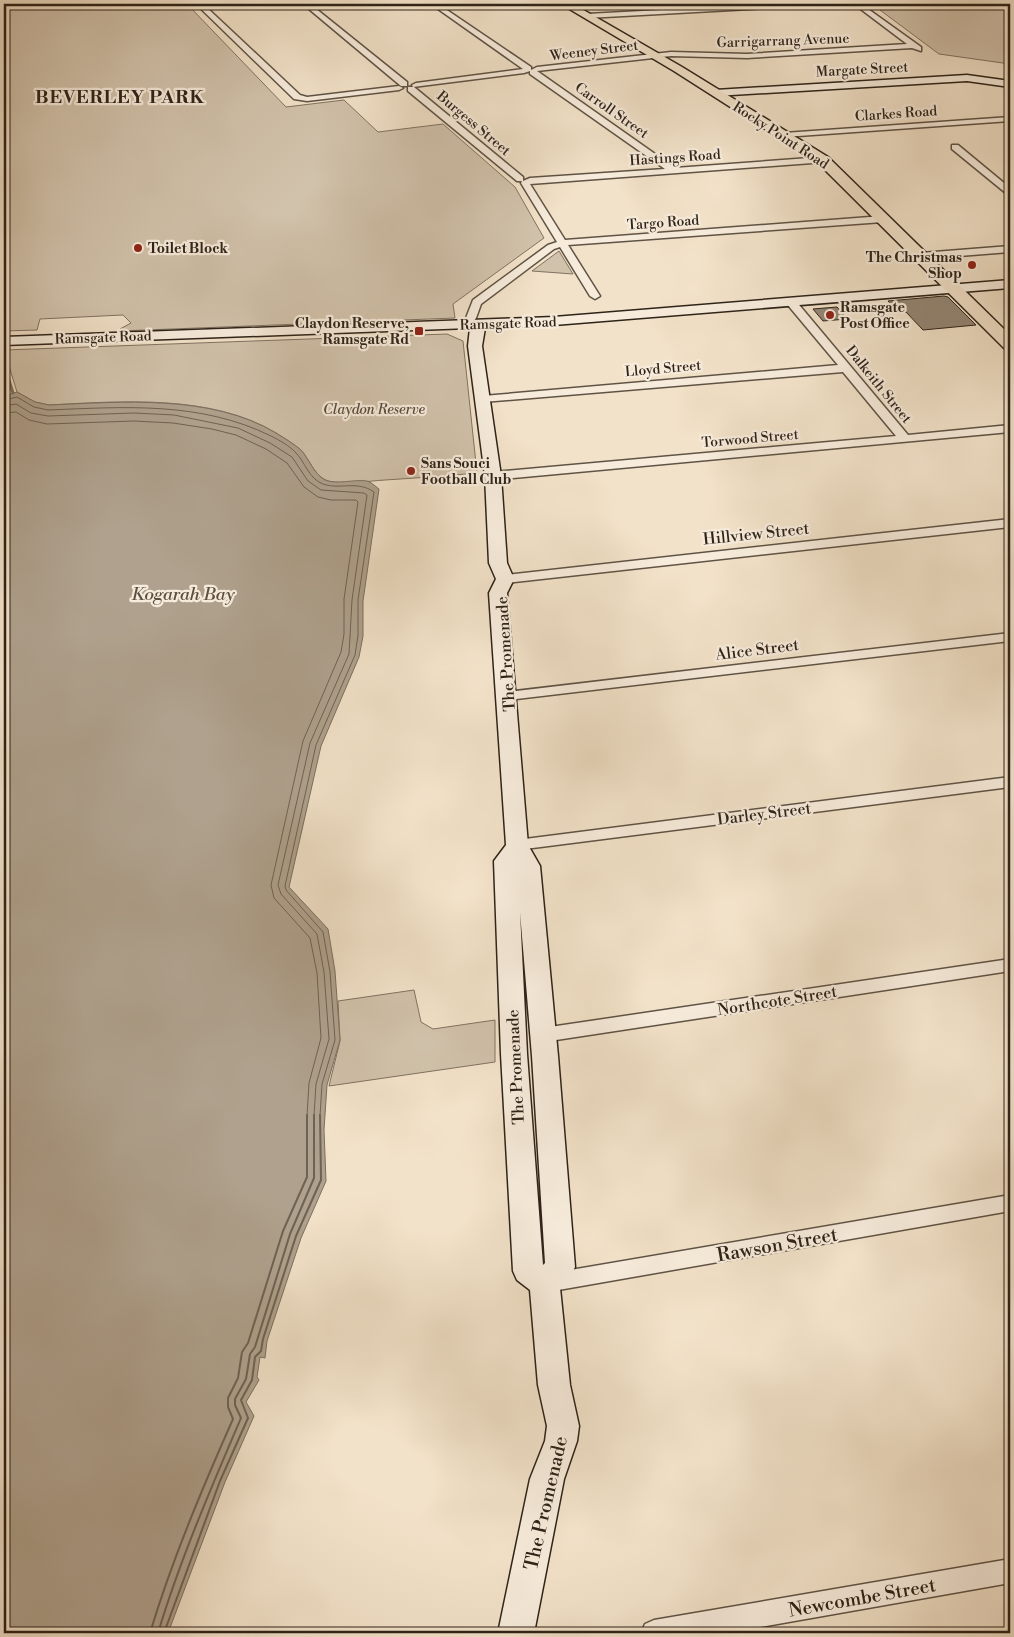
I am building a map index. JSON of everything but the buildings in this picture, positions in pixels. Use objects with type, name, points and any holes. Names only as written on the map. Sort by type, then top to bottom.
[{"type":"main road","name":"Rocky Point Road","points":[[566,4],[654,55],[822,160],[1010,344]]},
{"type":"street","name":"Weeney Street","points":[[199,4],[294,96],[307,99],[654,55]]},
{"type":"street","name":"Burgess Street","points":[[306,4],[525,181],[594,296]]},
{"type":"street","name":"Carroll Street","points":[[434,4],[674,170]]},
{"type":"street","points":[[587,16],[803,4]]},
{"type":"street","points":[[858,4],[922,52]]},
{"type":"street","name":"Garrigarrang Avenue","points":[[654,55],[747,56],[914,46]]},
{"type":"street","name":"Margate Street","points":[[715,93],[960,78],[1010,84]]},
{"type":"street","name":"Clarkes Road","points":[[784,135],[1010,119]]},
{"type":"street","points":[[955,147],[1010,192]]},
{"type":"street","name":"Hastings Road","points":[[525,181],[822,160]]},
{"type":"street","name":"Targo Road","points":[[472,322],[477,302],[551,247],[562,243],[884,219]]},
{"type":"street","points":[[921,256],[1010,249]]},
{"type":"street","name":"Ramsgate Road","points":[[4,341],[472,322],[572,320],[1010,284]]},
{"type":"street","name":"Dalkeith Street","points":[[791,302],[905,439]]},
{"type":"street","points":[[472,322],[469,334],[475,346]]},
{"type":"street","name":"The Promenade","points":[[472,322],[493,476],[498,562],[505,579],[498,593],[517,845],[528,866],[543,1035],[560,1267],[544,1284]]},
{"type":"street","name":"Lloyd Street","points":[[483,399],[846,368]]},
{"type":"street","name":"Torwood Street","points":[[493,476],[1010,429]]},
{"type":"street","name":"Hillview Street","points":[[505,579],[1010,523]]},
{"type":"street","name":"Alice Street","points":[[507,696],[1010,637]]},
{"type":"street","name":"Darley Street","points":[[517,845],[1010,782]]},
{"type":"street","name":"The Promenade","points":[[516,1633],[547,1478],[561,1441],[563,1426],[554,1385],[544,1284],[528,1271],[514,1054],[506,861],[517,845]]},
{"type":"street","name":"Northcote Street","points":[[543,1035],[1010,965]]},
{"type":"street","name":"Rawson Street","points":[[544,1284],[1010,1203]]},
{"type":"street","name":"Newcombe Street","points":[[654,1633],[1010,1571]]},
{"type":"green space","points":[[4,4],[187,4],[286,107],[344,100],[378,132],[443,124],[515,187],[544,238],[453,304],[455,318],[120,331],[120,329],[131,323],[123,315],[40,319],[37,330],[4,331]]},
{"type":"green space","points":[[872,4],[1010,4],[1010,64],[939,54]]},
{"type":"green space","points":[[559,251],[573,274],[532,271]]},
{"type":"green space","name":"Claydon Reserve","points":[[447,334],[463,341],[477,473],[349,483],[323,479],[301,450],[292,443],[251,420],[224,412],[195,406],[165,403],[106,402],[49,405],[35,402],[17,392],[4,350]]},
{"type":"green space","points":[[414,990],[421,1022],[433,1029],[495,1020],[495,1062],[329,1086],[340,1041],[338,1001]]},
{"type":"water","name":"Kogarah Bay","points":[[17,392],[35,402],[49,405],[135,402],[165,403],[195,406],[223,412],[251,420],[292,443],[301,450],[315,470],[325,480],[335,482],[367,481],[379,489],[363,601],[363,636],[359,657],[321,746],[289,887],[328,929],[335,971],[340,1040],[327,1085],[324,1130],[326,1181],[301,1238],[267,1341],[265,1358],[260,1357],[257,1377],[259,1380],[246,1402],[254,1416],[225,1482],[168,1633],[4,1633],[4,396]]},
{"type":"waterway","points":[[4,364],[13,393]]},
{"type":"place","name":"Toilet Block","points":[[138,248]]},
{"type":"place","name":"The Christmas Shop","points":[[972,265]]},
{"type":"place","name":"Ramsgate Post Office","points":[[830,315]]},
{"type":"place","name":"Claydon Reserve, Ramsgate Rd","points":[[419,331]]},
{"type":"place","name":"Sans Souci Football Club","points":[[411,471]]},
{"type":"district","name":"BEVERLEY PARK","points":[[120,97]]}]
